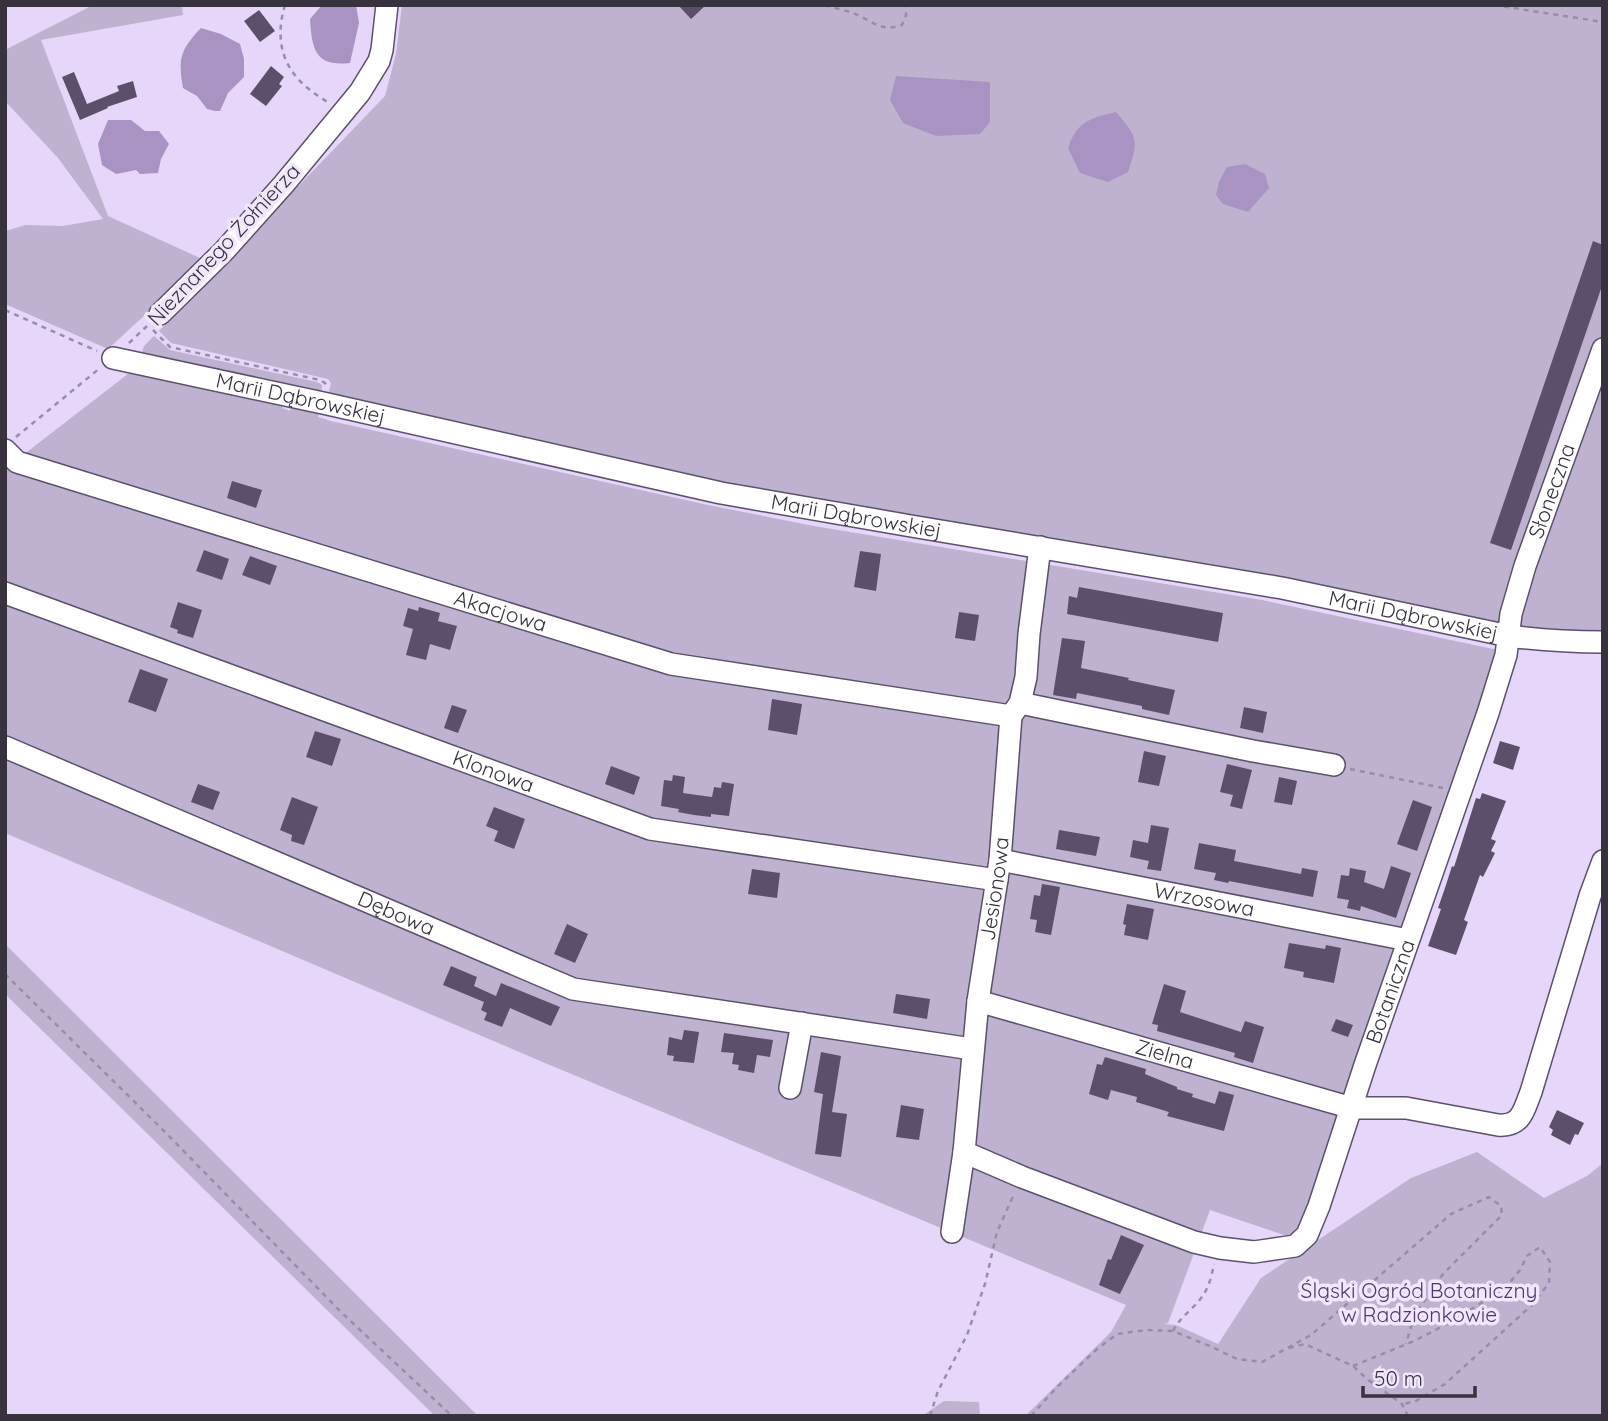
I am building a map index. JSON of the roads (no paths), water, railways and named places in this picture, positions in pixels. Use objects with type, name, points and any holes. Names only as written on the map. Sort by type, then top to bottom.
[{"type":"street","name":"Nieznanego Żołnierza","points":[[154,320],[224,251],[360,92],[379,61],[387,5]]},
{"type":"street","name":"Słoneczna","points":[[1508,636],[1511,614],[1525,566],[1603,349]]},
{"type":"street","name":"Marii Dąbrowskiej","points":[[113,358],[721,493],[1282,588],[1508,636],[1603,642]]},
{"type":"street","name":"Akacjowa","points":[[11,443],[17,462],[671,664],[1016,709],[1334,765]]},
{"type":"street","name":"Jesionowa","points":[[951,1232],[964,1152],[978,1001],[999,870],[1016,709],[1026,677],[1040,547]]},
{"type":"street","name":"Klonowa","points":[[5,593],[650,830],[999,870]]},
{"type":"street","name":"Botaniczna","points":[[964,1152],[1022,1177],[1194,1242],[1254,1252],[1295,1246],[1302,1241],[1320,1206],[1408,940],[1488,713],[1506,655],[1508,636]]},
{"type":"street","name":"Dębowa","points":[[5,747],[573,989],[972,1049]]},
{"type":"street","name":"Zielna","points":[[978,1001],[1352,1108],[1406,1108],[1498,1125],[1511,1124],[1519,1119],[1531,1092],[1603,861]]},
{"type":"street","name":"Wrzosowa","points":[[999,870],[1408,940]]},
{"type":"street","points":[[790,1088],[802,1023]]},
{"type":"park label","name":"Śląski Ogród Botaniczny w Radzionkowie","points":[[1419,1303]]}]
